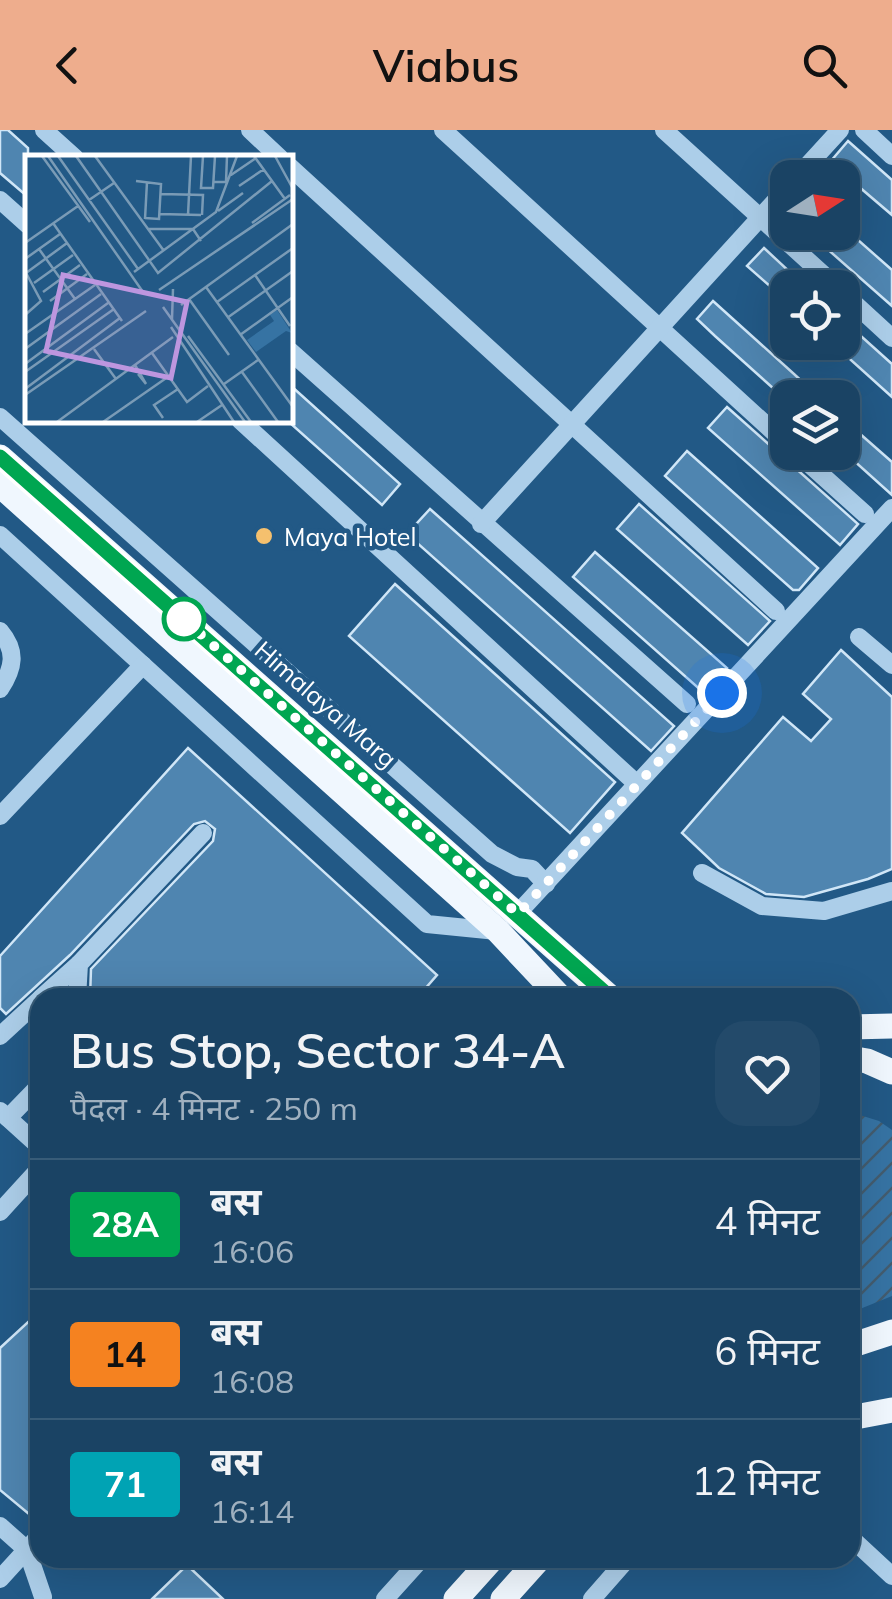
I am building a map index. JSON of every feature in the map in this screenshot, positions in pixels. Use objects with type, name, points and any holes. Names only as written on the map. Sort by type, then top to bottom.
[{"type":"main road","name":"Himalaya Marg","points":[[0,457],[600,988]]},
{"type":"main road","points":[[0,485],[498,931],[552,988]]},
{"type":"main road","points":[[860,1027],[892,1026]]},
{"type":"main road","points":[[860,1060],[892,1072]]},
{"type":"main road","points":[[860,1343],[892,1333]]},
{"type":"main road","points":[[860,1416],[892,1410]]},
{"type":"main road","points":[[456,1599],[484,1568]]},
{"type":"main road","points":[[503,1599],[531,1568]]},
{"type":"street","points":[[44,130],[72,155]]},
{"type":"street","points":[[250,130],[277,155]]},
{"type":"street","points":[[443,130],[770,429]]},
{"type":"street","points":[[664,130],[819,270]]},
{"type":"street","points":[[812,160],[840,130]]},
{"type":"street","points":[[864,130],[892,156]]},
{"type":"street","points":[[292,169],[776,611]]},
{"type":"street","points":[[0,200],[25,222]]},
{"type":"street","points":[[482,524],[770,206]]},
{"type":"street","points":[[860,308],[892,338]]},
{"type":"street","points":[[292,353],[687,704]]},
{"type":"street","points":[[0,417],[492,854],[517,867],[532,869],[546,884]]},
{"type":"street","points":[[242,422],[638,784]]},
{"type":"street","points":[[816,470],[864,514]]},
{"type":"street","points":[[518,914],[892,508]]},
{"type":"street","points":[[0,534],[427,924],[498,931]]},
{"type":"street","points":[[0,631],[12,650],[13,665],[0,689]]},
{"type":"street","points":[[860,638],[892,665]]},
{"type":"street","points":[[0,816],[143,665]]},
{"type":"street","points":[[52,988],[203,834]]},
{"type":"street","points":[[702,872],[762,906],[824,911],[892,891]]},
{"type":"street","points":[[78,988],[79,964]]},
{"type":"street","points":[[0,1036],[30,1008]]},
{"type":"street","points":[[30,1093],[4,1115],[30,1138]]},
{"type":"street","points":[[0,1212],[30,1179]]},
{"type":"street","points":[[0,1526],[26,1550],[30,1561]]},
{"type":"street","points":[[0,1579],[30,1546]]},
{"type":"street","points":[[860,1546],[892,1576]]},
{"type":"street","points":[[33,1568],[43,1597]]},
{"type":"street","points":[[384,1599],[413,1568]]},
{"type":"street","points":[[592,1599],[619,1568]]},
{"type":"shaded area","points":[[860,1115],[892,1130],[892,1296],[860,1309]]},
{"type":"building","points":[[0,130],[8,130],[28,148],[25,194],[0,173]]},
{"type":"building","points":[[848,141],[892,180],[892,215],[860,188],[860,160],[832,160]]},
{"type":"building","points":[[860,242],[892,270],[892,306],[860,278],[860,270],[851,270],[828,250],[860,250]]},
{"type":"building","points":[[764,248],[788,270],[770,270],[770,286],[747,266]]},
{"type":"building","points":[[713,301],[770,353],[770,360],[778,360],[800,380],[770,380],[770,385],[697,319]]},
{"type":"building","points":[[860,335],[892,364],[892,397],[851,360],[860,360]]},
{"type":"building","points":[[292,387],[400,484],[382,505],[290,423]]},
{"type":"building","points":[[727,407],[770,445],[770,470],[798,470],[858,524],[840,545],[708,428]]},
{"type":"building","points":[[860,434],[892,462],[892,495],[860,466]]},
{"type":"building","points":[[687,451],[818,568],[799,590],[793,590],[665,476]]},
{"type":"building","points":[[639,504],[770,621],[748,645],[617,529]]},
{"type":"building","points":[[430,509],[674,726],[651,751],[407,534]]},
{"type":"building","points":[[595,552],[727,668],[704,693],[573,577]]},
{"type":"building","points":[[395,584],[615,782],[570,833],[349,636]]},
{"type":"building","points":[[841,650],[892,697],[892,869],[804,897],[766,894],[719,868],[682,833],[783,717],[811,741],[831,719],[803,694]]},
{"type":"building","points":[[188,748],[437,975],[426,988],[90,988],[91,969],[213,841],[215,829],[205,821],[194,824],[70,955],[6,1014],[0,1008],[0,956]]},
{"type":"building","points":[[30,1320],[29,1514],[0,1490],[0,1348]]},
{"type":"building","points":[[184,1568],[190,1568],[223,1599],[152,1599]]},
{"type":"bus line","name":"28A","points":[[0,457],[600,988]]},
{"type":"place","name":"Maya Hotel","points":[[264,536]]},
{"type":"route","points":[[184,619],[172,609],[518,914],[722,693]]}]
